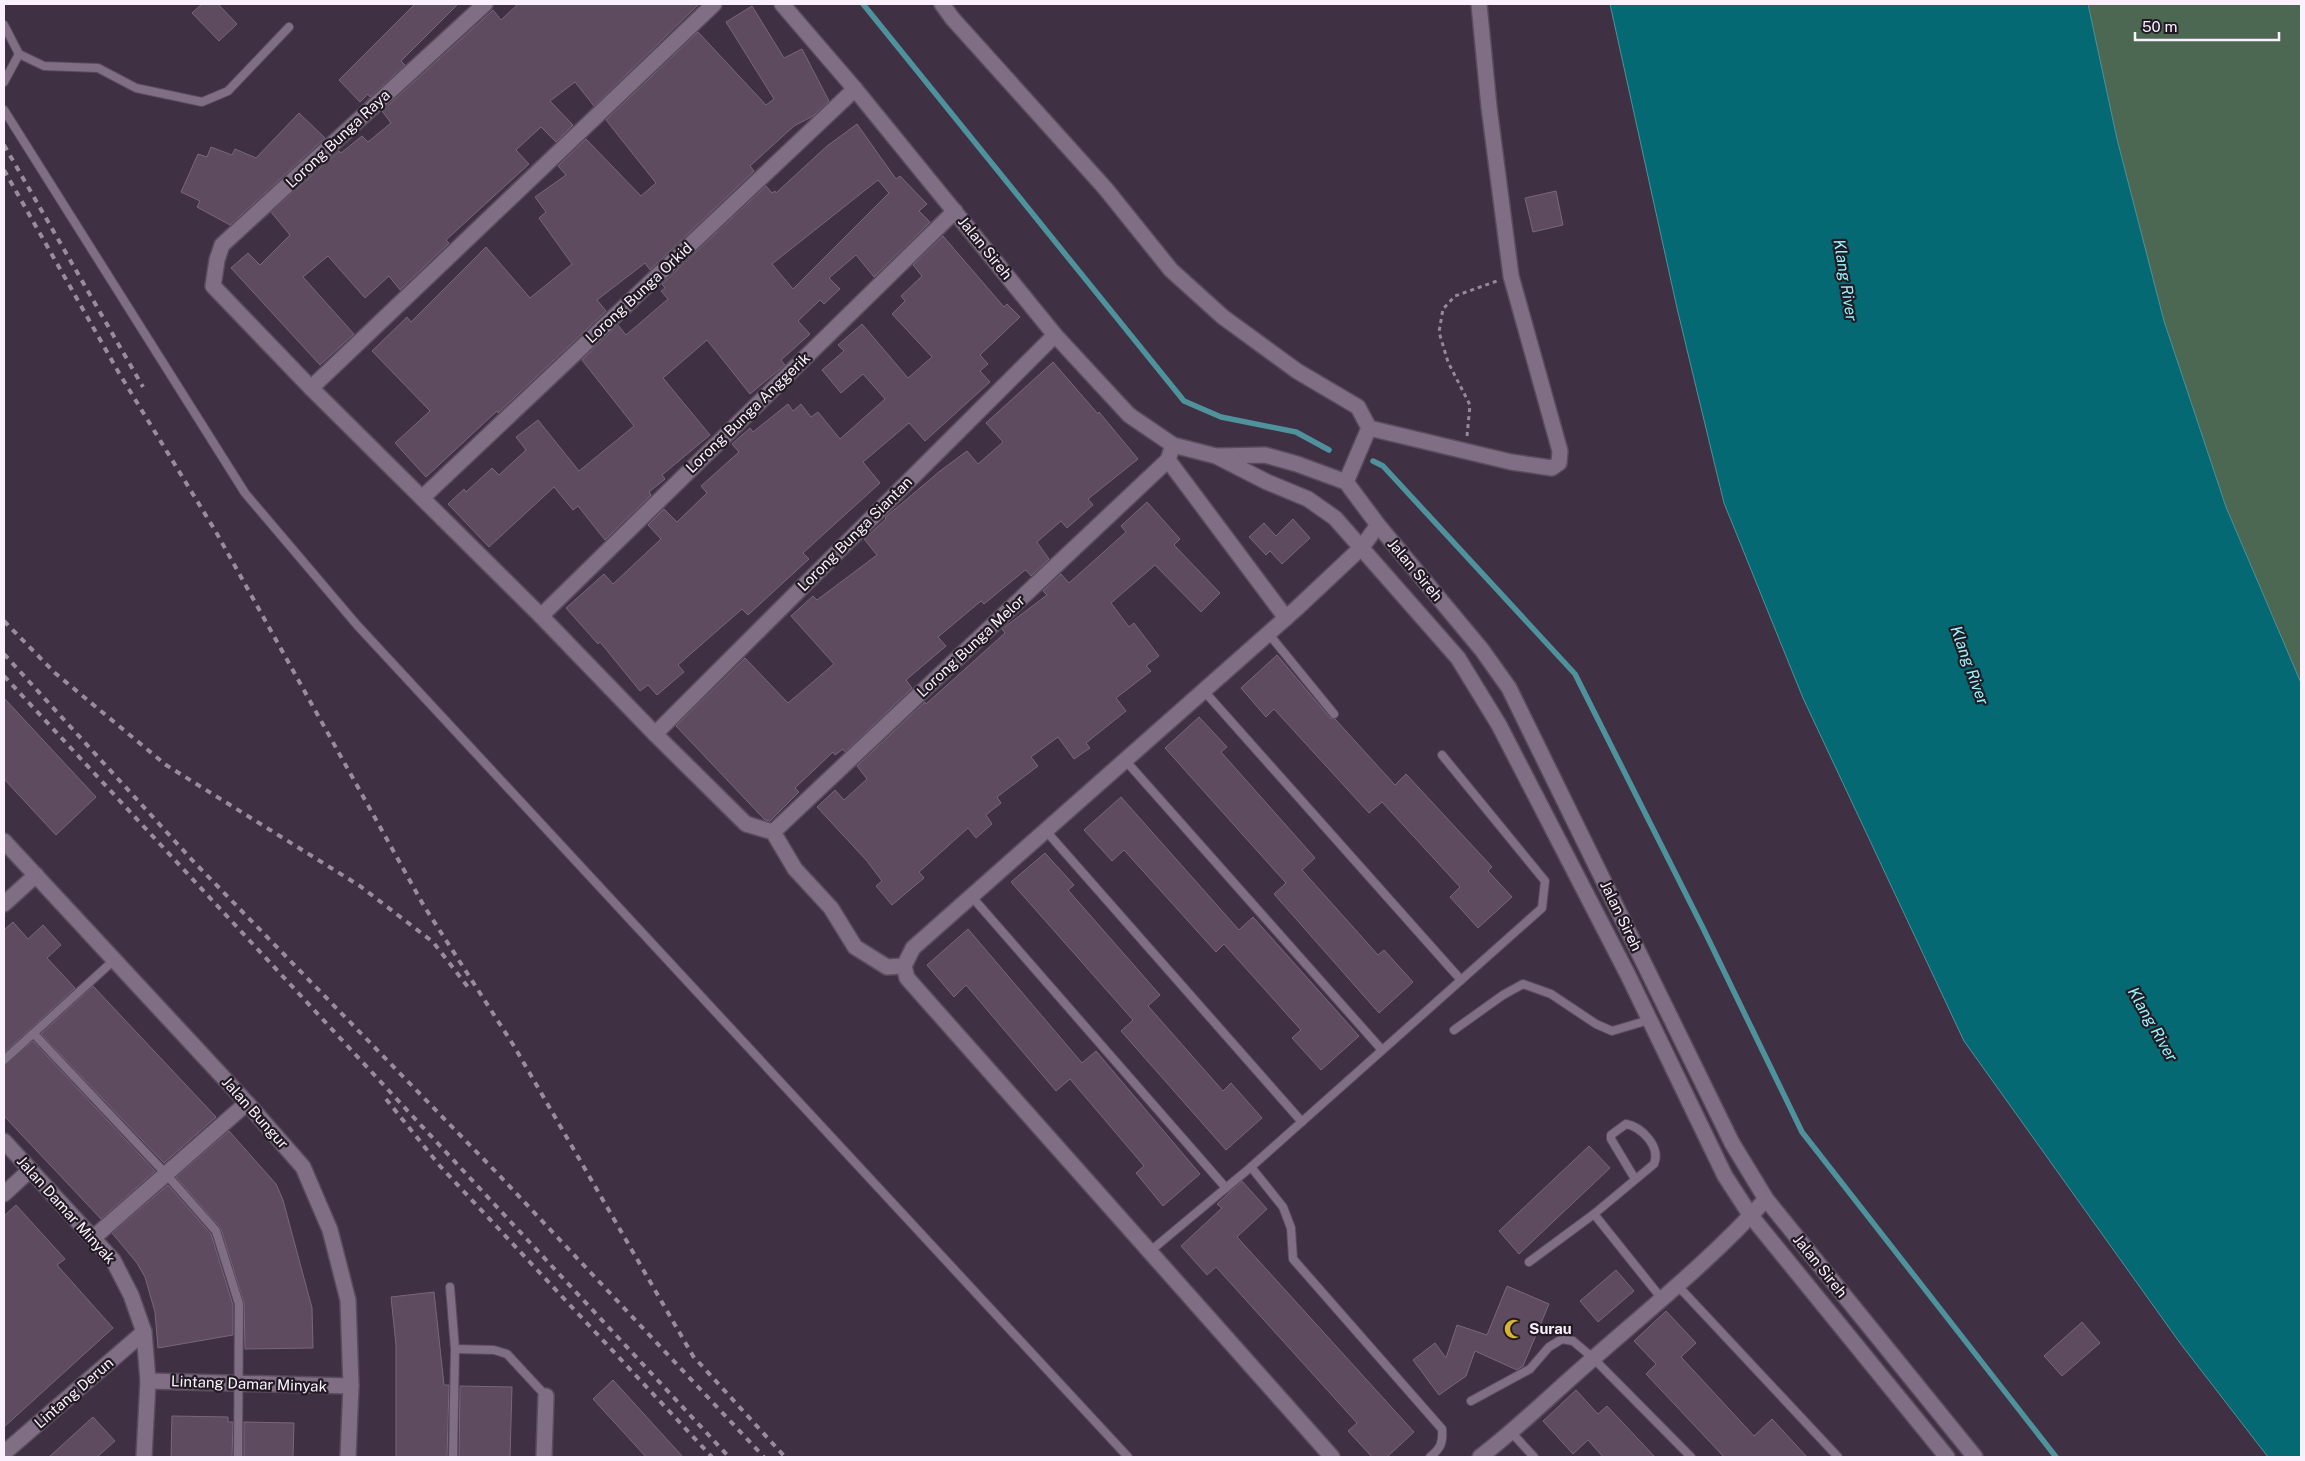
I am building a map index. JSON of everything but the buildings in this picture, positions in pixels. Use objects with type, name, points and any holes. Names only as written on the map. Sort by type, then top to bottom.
[{"type":"street","name":"Lorong Bunga Raya","points":[[311,388],[213,286],[217,260],[222,245],[485,4]]},
{"type":"street","points":[[714,4],[311,388],[541,616],[655,734],[746,824],[773,832],[795,869],[831,908],[856,947],[887,967],[904,966]]},
{"type":"street","name":"Jalan Sireh","points":[[782,4],[855,89],[1055,335],[1129,415],[1173,445],[1216,456],[1267,482],[1308,499],[1335,518],[1458,658],[1503,734],[1649,1020],[1724,1176],[1751,1216],[1947,1457]]},
{"type":"street","points":[[942,4],[952,18],[1105,188],[1171,270],[1223,318],[1297,371],[1358,407],[1369,428],[1511,462],[1552,468],[1559,463],[1560,451],[1511,276],[1489,108],[1479,4]]},
{"type":"street","name":"Lorong Bunga Orkid","points":[[422,498],[855,89]]},
{"type":"street","name":"Lorong Bunga Anggerik","points":[[541,616],[955,211]]},
{"type":"street","name":"Lorong Bunga Siantan","points":[[655,734],[1055,335]]},
{"type":"street","points":[[1346,482],[1369,428]]},
{"type":"street","points":[[1173,445],[1168,460],[1286,618]]},
{"type":"street","name":"Jalan Sireh","points":[[1216,456],[1264,455],[1297,464],[1346,482],[1378,526],[1466,630],[1509,688],[1732,1143],[1766,1200],[1975,1457]]},
{"type":"street","name":"Lorong Bunga Melor","points":[[773,832],[1168,460]]},
{"type":"street","points":[[1332,1457],[1148,1253],[907,978],[904,966],[913,948],[1286,618],[1362,547],[1378,526]]},
{"type":"street","name":"Jalan Bungur","points":[[4,841],[113,961],[248,1103],[302,1167],[330,1230],[348,1300],[351,1386],[348,1457]]},
{"type":"street","points":[[4,904],[36,875]]},
{"type":"street","points":[[93,1238],[248,1103]]},
{"type":"street","name":"Jalan Damar Minyak","points":[[4,1141],[113,1260],[131,1296],[144,1332],[148,1381],[144,1457]]},
{"type":"street","points":[[4,1194],[30,1170]]},
{"type":"street","points":[[1480,1457],[1512,1433],[1593,1358],[1678,1286],[1766,1200]]},
{"type":"street","name":"Lintang Derun","points":[[4,1453],[144,1332]]},
{"type":"street","name":"Lintang Damar Minyak","points":[[148,1381],[351,1386]]},
{"type":"street","points":[[544,1457],[546,1396]]},
{"type":"lane","points":[[4,25],[19,54],[44,66],[98,68],[136,88],[202,102],[228,90],[289,27]]},
{"type":"lane","points":[[4,82],[19,54]]},
{"type":"lane","points":[[4,110],[245,493],[357,625],[1128,1457]]},
{"type":"lane","points":[[1268,633],[1334,714]]},
{"type":"lane","points":[[1204,691],[1461,980]]},
{"type":"lane","points":[[1148,1253],[1251,1168],[1542,908],[1545,881],[1442,755]]},
{"type":"lane","points":[[1125,760],[1382,1050]]},
{"type":"lane","points":[[1046,831],[1302,1122]]},
{"type":"lane","points":[[972,897],[1226,1188]]},
{"type":"lane","points":[[4,1060],[113,961]]},
{"type":"lane","points":[[1454,1030],[1503,995],[1523,984],[1551,994],[1596,1024],[1612,1031],[1649,1020]]},
{"type":"lane","points":[[34,1034],[166,1174],[216,1231],[239,1304],[240,1384],[238,1457]]},
{"type":"lane","points":[[1529,1262],[1594,1214],[1654,1164],[1656,1151],[1640,1129],[1626,1124],[1611,1135],[1611,1139],[1635,1179]]},
{"type":"lane","points":[[1251,1168],[1283,1208],[1291,1228],[1293,1259],[1442,1429],[1441,1448],[1430,1457]]},
{"type":"lane","points":[[1594,1214],[1662,1299]]},
{"type":"lane","points":[[1678,1286],[1838,1457]]},
{"type":"lane","points":[[450,1287],[455,1349],[453,1457]]},
{"type":"lane","points":[[1470,1401],[1530,1369],[1549,1347],[1562,1339],[1573,1341],[1593,1358],[1691,1457]]},
{"type":"lane","points":[[455,1349],[494,1350],[507,1354],[546,1396]]},
{"type":"lane","points":[[1512,1433],[1534,1457]]},
{"type":"path","points":[[1462,451],[1469,430],[1470,405],[1448,362],[1439,332],[1444,309],[1455,296],[1511,276]]},
{"type":"shaded area","points":[[2088,4],[2301,4],[2301,683],[2226,507],[2164,321],[2117,139]]},
{"type":"water","name":"Klang River","points":[[1610,4],[2088,4],[2117,139],[2164,321],[2226,507],[2301,683],[2301,1457],[2268,1457],[2180,1343],[1964,1041],[1803,698],[1724,503],[1677,308]]},
{"type":"waterway","points":[[863,4],[1184,401],[1221,417],[1296,432],[1329,450]]},
{"type":"waterway","points":[[1373,461],[1383,466],[1575,674],[1703,928],[1802,1132],[2056,1457]]},
{"type":"railway","points":[[4,145],[143,387]]},
{"type":"railway","points":[[4,170],[119,373],[216,532],[424,906],[514,1046],[693,1356],[785,1457]]},
{"type":"railway","points":[[4,621],[55,673],[166,765],[360,886],[433,942],[471,991]]},
{"type":"railway","points":[[4,654],[193,861],[498,1174],[764,1457]]},
{"type":"railway","points":[[4,676],[729,1457]]},
{"type":"railway","points":[[386,1099],[440,1166],[712,1457]]},
{"type":"place","name":"Surau","points":[[1514,1329]]}]
